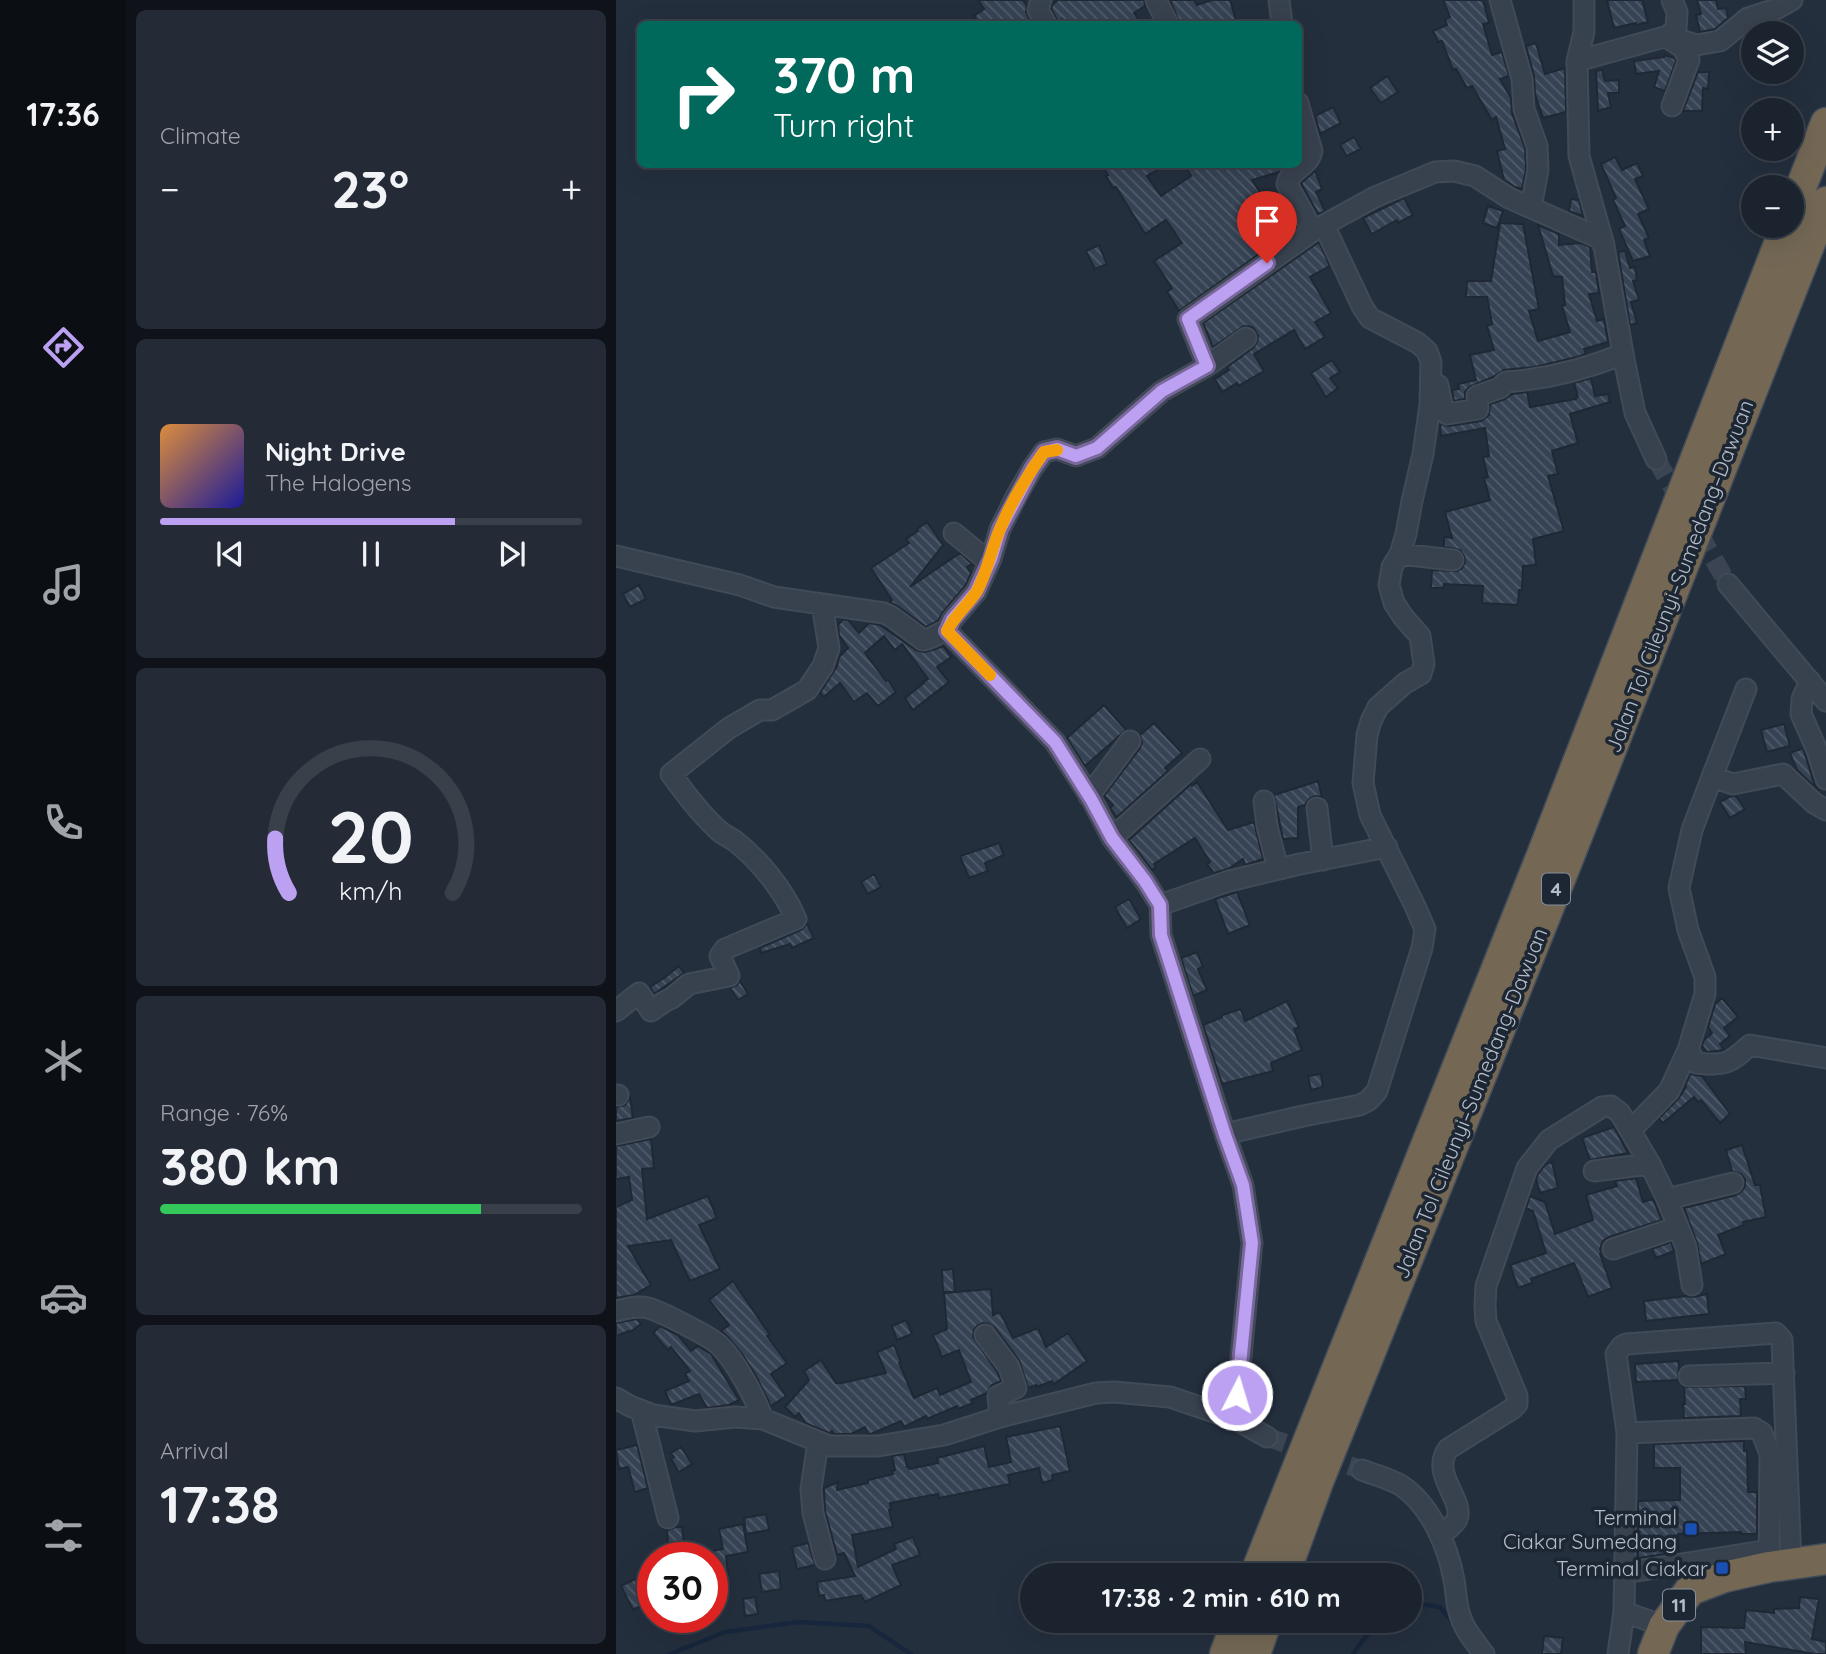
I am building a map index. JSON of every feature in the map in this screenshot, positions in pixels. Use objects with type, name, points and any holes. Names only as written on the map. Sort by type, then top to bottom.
[{"type":"highway","points":[[1804,180],[1826,123]]},
{"type":"highway","name":"Jalan Tol Cileunyi–Sumedang–Dawuan","points":[[1288,1563],[1318,1482],[1561,877],[1826,202]]},
{"type":"highway","name":"Jalan Tol Cileunyi–Sumedang–Dawuan","points":[[1260,1563],[1547,842],[1781,238]]},
{"type":"highway","name":"11","points":[[1653,1654],[1664,1626],[1690,1590],[1777,1560],[1826,1559]]},
{"type":"highway","points":[[1225,1654],[1233,1633]]},
{"type":"highway","points":[[1255,1654],[1262,1633]]},
{"type":"street","points":[[1041,0],[1038,10],[1044,21]]},
{"type":"street","points":[[1156,0],[1166,21]]},
{"type":"street","points":[[1279,0],[1282,21]]},
{"type":"street","points":[[1500,0],[1522,79],[1524,109],[1537,146],[1538,170],[1531,207]]},
{"type":"street","points":[[1584,0],[1584,32],[1577,61],[1579,156],[1604,246],[1635,413],[1656,459]]},
{"type":"street","points":[[1577,61],[1668,36],[1676,29],[1677,12],[1672,0]]},
{"type":"street","points":[[1668,36],[1696,46],[1720,41],[1748,18],[1776,9],[1792,0]]},
{"type":"street","points":[[1668,36],[1683,48],[1689,60],[1672,106]]},
{"type":"street","points":[[1302,117],[1312,151],[1310,159],[1302,168]]},
{"type":"street","points":[[1225,1135],[1303,1115],[1360,1105],[1369,1100],[1377,1091],[1422,948],[1425,929],[1370,815],[1363,783],[1367,735],[1378,707],[1405,683],[1421,674],[1424,664],[1420,636],[1394,603],[1389,585],[1392,567],[1400,554],[1406,534],[1423,454],[1430,405],[1431,362],[1427,351],[1418,343],[1370,318],[1318,228],[1287,184],[1292,174],[1301,168]]},
{"type":"street","points":[[1207,366],[1188,319],[1318,228],[1375,197],[1435,172],[1454,171],[1475,176],[1510,198],[1599,238],[1604,246]]},
{"type":"street","points":[[947,631],[952,620],[976,592],[991,559],[1000,529],[1022,486],[1044,452],[1057,449],[1076,456],[1097,448],[1162,391],[1207,366],[1246,338]]},
{"type":"street","points":[[1431,378],[1438,384],[1443,410],[1447,414],[1478,409],[1477,396],[1500,388],[1506,382],[1535,380],[1589,368],[1623,355]]},
{"type":"street","points":[[954,533],[983,557],[991,559]]},
{"type":"street","points":[[1400,554],[1453,560]]},
{"type":"street","points":[[616,556],[740,585],[774,597],[884,613],[927,640],[947,631]]},
{"type":"street","points":[[1728,584],[1826,701]]},
{"type":"street","points":[[616,1011],[639,993],[651,1011],[673,999],[689,984],[729,976],[720,956],[724,949],[796,919],[791,906],[768,873],[745,850],[718,830],[671,774],[729,728],[760,710],[772,710],[807,690],[823,666],[829,648],[821,604]]},
{"type":"street","points":[[947,631],[1055,742],[1112,838],[1160,905],[1161,935],[1243,1185],[1252,1243],[1235,1419]]},
{"type":"street","points":[[1810,681],[1802,699],[1801,714],[1826,779]]},
{"type":"street","points":[[1630,1130],[1669,1091],[1688,1050],[1705,994],[1705,977],[1688,930],[1679,887],[1692,830],[1746,689]]},
{"type":"street","points":[[1089,796],[1130,741]]},
{"type":"street","points":[[1112,838],[1200,759]]},
{"type":"street","points":[[1712,777],[1733,784],[1783,774],[1814,803],[1826,810]]},
{"type":"street","points":[[1264,801],[1267,826],[1278,869]]},
{"type":"street","points":[[1317,808],[1323,860]]},
{"type":"street","points":[[1160,905],[1229,881],[1387,847]]},
{"type":"street","points":[[1688,1050],[1696,1062],[1714,1065],[1723,1065],[1750,1045],[1826,1058]]},
{"type":"street","points":[[1440,1535],[1458,1517],[1444,1473],[1444,1455],[1448,1449],[1517,1404],[1517,1396],[1486,1321],[1486,1286],[1527,1168],[1549,1140],[1602,1107],[1611,1106],[1620,1112],[1667,1199],[1686,1247],[1692,1285]]},
{"type":"street","points":[[616,1134],[649,1127]]},
{"type":"street","points":[[1594,1171],[1650,1164]]},
{"type":"street","points":[[1667,1199],[1733,1183]]},
{"type":"street","points":[[1613,1249],[1678,1227]]},
{"type":"street","points":[[616,1311],[635,1307],[649,1308],[705,1335],[719,1345],[738,1370],[757,1402],[763,1419]]},
{"type":"street","points":[[1618,1654],[1624,1612],[1627,1433],[1616,1354],[1622,1346],[1776,1333],[1782,1340],[1784,1373],[1777,1560]]},
{"type":"street","points":[[985,1335],[1009,1367],[1016,1388],[998,1396],[1000,1417]]},
{"type":"street","points":[[1689,1376],[1784,1373]]},
{"type":"street","points":[[616,1398],[653,1415],[695,1421],[735,1417],[763,1419],[830,1446],[878,1446],[944,1435],[1000,1417],[1096,1393],[1114,1392],[1170,1397],[1235,1419],[1267,1437]]},
{"type":"street","points":[[641,1410],[668,1518]]},
{"type":"street","points":[[1627,1433],[1754,1428],[1762,1433],[1770,1454],[1777,1560]]},
{"type":"street","points":[[818,1442],[811,1489],[813,1513],[825,1559]]},
{"type":"street","points":[[1362,1470],[1400,1485],[1414,1496],[1427,1512],[1446,1545],[1459,1612],[1468,1633],[1484,1654]]},
{"type":"street","points":[[1624,1573],[1777,1560]]},
{"type":"street","points":[[1624,1612],[1664,1626]]},
{"type":"building","points":[[978,0],[1023,0],[1030,20],[978,21],[974,16],[984,9]]},
{"type":"building","points":[[1058,0],[1144,0],[1145,6],[1134,13],[1140,21],[1058,21],[1051,8]]},
{"type":"building","points":[[1170,0],[1194,0],[1197,5],[1212,0],[1230,0],[1236,21],[1206,20],[1179,21]]},
{"type":"building","points":[[1443,0],[1483,0],[1489,23],[1483,24],[1492,55],[1502,52],[1509,76],[1500,79],[1511,98],[1512,113],[1525,148],[1526,169],[1522,189],[1504,180],[1497,151],[1505,149],[1496,117],[1492,120],[1472,86],[1467,88],[1456,69],[1453,70],[1442,41],[1438,42],[1433,31],[1447,25],[1445,19],[1450,17]]},
{"type":"building","points":[[1607,0],[1642,0],[1648,22],[1614,28]]},
{"type":"building","points":[[1697,0],[1716,0],[1718,9],[1726,8],[1728,18],[1715,29],[1700,32],[1696,15],[1701,14]]},
{"type":"building","points":[[1536,43],[1545,74],[1565,68],[1566,112],[1543,118],[1535,94],[1534,76],[1526,46]]},
{"type":"building","points":[[1665,55],[1676,61],[1665,91],[1654,87],[1659,71],[1636,74],[1634,61]]},
{"type":"building","points":[[1602,70],[1605,81],[1619,80],[1619,93],[1608,93],[1611,107],[1598,111],[1596,71]]},
{"type":"building","points":[[1698,72],[1709,72],[1708,89],[1703,88],[1702,111],[1683,111]]},
{"type":"building","points":[[1387,76],[1398,92],[1381,103],[1370,88]]},
{"type":"building","points":[[1333,107],[1341,123],[1320,134],[1315,116]]},
{"type":"building","points":[[1354,137],[1361,149],[1347,156],[1340,145]]},
{"type":"building","points":[[1615,157],[1622,170],[1637,163],[1643,176],[1635,179],[1649,209],[1638,214],[1649,238],[1644,240],[1650,256],[1633,261],[1619,229],[1625,226],[1613,200],[1616,198],[1601,164]]},
{"type":"building","points":[[1104,168],[1160,168],[1147,176],[1161,196],[1191,176],[1189,168],[1282,168],[1279,172],[1252,180],[1273,212],[1284,204],[1297,227],[1179,311],[1167,292],[1172,288],[1154,261],[1182,243],[1166,220],[1145,234],[1116,187],[1113,188],[1106,176],[1108,175]]},
{"type":"building","points":[[1315,171],[1322,189],[1316,192],[1325,211],[1318,214],[1301,183]]},
{"type":"building","points":[[1404,198],[1413,215],[1398,223],[1397,220],[1372,234],[1363,218]]},
{"type":"building","points":[[1571,199],[1579,200],[1583,216],[1569,211]]},
{"type":"building","points":[[1488,206],[1503,211],[1497,228],[1483,223]]},
{"type":"building","points":[[1500,223],[1523,224],[1539,309],[1529,311],[1538,341],[1570,332],[1562,306],[1565,305],[1562,277],[1553,276],[1538,225],[1559,234],[1559,245],[1581,243],[1590,247],[1592,272],[1596,272],[1599,293],[1589,294],[1597,321],[1604,319],[1608,342],[1584,349],[1586,354],[1577,357],[1535,367],[1504,370],[1469,387],[1465,392],[1465,399],[1454,401],[1452,390],[1459,389],[1458,384],[1476,380],[1470,355],[1494,350],[1487,326],[1492,324],[1487,297],[1466,297],[1467,281],[1491,281]]},
{"type":"building","points":[[1319,242],[1330,266],[1310,277],[1331,313],[1315,322],[1325,337],[1305,349],[1294,330],[1254,354],[1264,371],[1222,392],[1215,379],[1254,347],[1258,336],[1252,327],[1244,326],[1213,347],[1203,323]]},
{"type":"building","points":[[1099,245],[1107,264],[1095,269],[1086,251]]},
{"type":"building","points":[[1625,251],[1630,268],[1635,267],[1637,280],[1633,281],[1639,300],[1631,302],[1637,323],[1630,325],[1618,252]]},
{"type":"building","points":[[1332,360],[1340,372],[1330,378],[1338,388],[1326,397],[1311,373]]},
{"type":"building","points":[[1591,378],[1595,396],[1608,394],[1610,402],[1570,414],[1578,443],[1552,451],[1558,474],[1548,476],[1564,531],[1533,539],[1536,565],[1523,566],[1518,605],[1482,603],[1483,586],[1444,584],[1443,588],[1431,588],[1432,570],[1457,571],[1465,562],[1460,550],[1444,547],[1444,537],[1452,538],[1445,512],[1490,500],[1484,478],[1488,477],[1483,457],[1489,456],[1485,428],[1441,436],[1440,424],[1449,426],[1481,421],[1489,415],[1490,404],[1512,394],[1527,392],[1530,407],[1576,399],[1578,397],[1574,383]]},
{"type":"building","points":[[927,522],[943,545],[910,587],[960,553],[972,564],[967,567],[971,573],[966,585],[938,621],[926,627],[890,602],[892,600],[871,568],[909,543],[906,539]]},
{"type":"building","points":[[639,585],[646,599],[630,607],[623,594]]},
{"type":"building","points":[[843,619],[848,620],[859,633],[869,623],[880,625],[923,652],[943,646],[951,657],[937,667],[949,682],[913,710],[905,698],[928,679],[902,644],[895,650],[884,636],[865,653],[896,692],[878,706],[867,693],[854,702],[840,683],[824,697],[820,693],[837,666],[839,657],[848,648],[839,635],[838,625]]},
{"type":"building","points":[[1104,705],[1126,730],[1085,766],[1067,738]]},
{"type":"building","points":[[1154,723],[1182,753],[1165,768],[1168,771],[1117,817],[1110,808],[1113,805],[1104,796],[1140,748],[1140,735]]},
{"type":"building","points":[[1784,724],[1790,746],[1767,752],[1761,730]]},
{"type":"building","points":[[1803,748],[1819,791],[1797,770],[1790,753]]},
{"type":"building","points":[[1318,781],[1322,797],[1310,798],[1305,805],[1298,807],[1298,838],[1283,839],[1274,795]]},
{"type":"building","points":[[1197,782],[1228,830],[1254,822],[1263,859],[1245,865],[1243,859],[1228,869],[1214,873],[1195,838],[1154,864],[1156,867],[1152,870],[1129,840],[1191,784],[1192,786]]},
{"type":"building","points":[[1736,796],[1745,809],[1730,818],[1720,802]]},
{"type":"building","points":[[999,843],[1004,855],[985,863],[988,871],[969,878],[960,856]]},
{"type":"building","points":[[874,874],[881,887],[868,894],[861,882]]},
{"type":"building","points":[[1237,892],[1250,925],[1228,934],[1215,899]]},
{"type":"building","points":[[1129,899],[1141,919],[1127,928],[1115,907]]},
{"type":"building","points":[[807,924],[814,938],[792,948],[790,944],[761,953],[760,948],[801,930]]},
{"type":"building","points":[[1197,952],[1203,967],[1198,969],[1207,990],[1193,996],[1181,958]]},
{"type":"building","points":[[679,966],[684,973],[654,994],[650,987]]},
{"type":"building","points":[[740,981],[748,994],[738,1000],[730,988]]},
{"type":"building","points":[[1722,998],[1738,1017],[1724,1028],[1730,1036],[1720,1044],[1724,1050],[1707,1052],[1702,1046],[1712,1033],[1708,1027],[1715,1004]]},
{"type":"building","points":[[1287,1001],[1299,1027],[1294,1029],[1302,1050],[1271,1063],[1273,1071],[1222,1084],[1203,1025],[1241,1009],[1245,1021]]},
{"type":"building","points":[[1321,1074],[1323,1087],[1311,1090],[1308,1076]]},
{"type":"building","points":[[1690,1074],[1702,1076],[1730,1114],[1720,1123],[1701,1100],[1698,1102],[1694,1097],[1663,1123],[1659,1118],[1678,1099]]},
{"type":"building","points":[[630,1097],[633,1118],[616,1121],[616,1107],[625,1105]]},
{"type":"building","points":[[1614,1127],[1628,1153],[1590,1160],[1582,1138]]},
{"type":"building","points":[[651,1139],[654,1168],[642,1169],[647,1219],[708,1196],[717,1218],[699,1225],[720,1269],[690,1281],[671,1240],[628,1246],[651,1285],[634,1295],[616,1298],[616,1207],[632,1200],[629,1177],[616,1179],[616,1146]]},
{"type":"building","points":[[1742,1145],[1755,1185],[1760,1185],[1766,1217],[1743,1222],[1744,1225],[1718,1235],[1726,1254],[1701,1264],[1697,1243],[1684,1208],[1736,1195],[1742,1191],[1745,1179],[1741,1174],[1732,1171],[1726,1150]]},
{"type":"building","points":[[1552,1162],[1558,1188],[1540,1193],[1536,1179],[1546,1164]]},
{"type":"building","points":[[1636,1178],[1643,1202],[1653,1199],[1662,1220],[1603,1241],[1600,1254],[1612,1288],[1588,1297],[1574,1263],[1531,1279],[1532,1283],[1518,1288],[1510,1265],[1546,1253],[1533,1211],[1526,1208],[1530,1196],[1545,1202],[1555,1234],[1593,1220],[1586,1195],[1617,1186],[1615,1181]]},
{"type":"building","points":[[1671,1242],[1674,1251],[1656,1258],[1652,1249]]},
{"type":"building","points":[[953,1269],[955,1292],[943,1292],[942,1270]]},
{"type":"building","points":[[733,1281],[787,1363],[771,1374],[786,1396],[771,1406],[742,1354],[721,1331],[729,1325],[709,1300]]},
{"type":"building","points":[[991,1289],[993,1315],[1000,1312],[1013,1338],[1038,1328],[1046,1347],[1068,1333],[1087,1361],[1054,1384],[1052,1381],[1028,1388],[1019,1360],[995,1328],[983,1323],[974,1330],[973,1337],[1001,1381],[992,1385],[987,1393],[971,1400],[973,1403],[958,1409],[957,1406],[927,1419],[926,1416],[904,1427],[901,1421],[871,1434],[868,1434],[865,1427],[851,1434],[834,1434],[832,1431],[829,1433],[805,1423],[799,1413],[795,1417],[785,1407],[809,1380],[804,1371],[821,1360],[836,1383],[842,1383],[886,1373],[877,1352],[894,1345],[914,1398],[937,1388],[940,1395],[971,1382],[959,1350],[942,1357],[933,1335],[947,1329],[944,1293]]},
{"type":"building","points":[[1707,1294],[1709,1314],[1646,1321],[1644,1301]]},
{"type":"building","points":[[637,1319],[641,1324],[630,1332],[616,1336],[616,1323]]},
{"type":"building","points":[[906,1320],[912,1334],[897,1340],[892,1326]]},
{"type":"building","points":[[660,1326],[678,1335],[691,1351],[698,1346],[711,1354],[739,1400],[729,1405],[707,1408],[699,1394],[671,1405],[665,1391],[689,1381],[685,1374],[690,1371],[671,1347],[668,1350],[653,1333]]},
{"type":"building","points":[[1679,1361],[1678,1380],[1636,1382],[1635,1364]]},
{"type":"building","points":[[1745,1386],[1746,1399],[1740,1399],[1741,1416],[1684,1418],[1684,1387]]},
{"type":"building","points":[[1060,1426],[1070,1471],[1052,1475],[1053,1480],[1042,1483],[1039,1468],[1008,1475],[1010,1484],[939,1498],[938,1494],[890,1503],[893,1527],[852,1535],[858,1567],[896,1549],[894,1544],[913,1537],[920,1555],[892,1565],[901,1585],[865,1602],[861,1595],[825,1601],[824,1595],[819,1596],[817,1582],[855,1576],[844,1553],[837,1555],[825,1511],[824,1488],[838,1482],[837,1490],[893,1474],[892,1471],[895,1470],[892,1456],[904,1454],[909,1469],[938,1463],[937,1458],[984,1446],[989,1467],[1011,1462],[1006,1437]]},
{"type":"building","points":[[1744,1441],[1744,1451],[1747,1451],[1748,1492],[1757,1492],[1757,1534],[1678,1534],[1679,1552],[1638,1558],[1638,1501],[1680,1500],[1680,1468],[1654,1468],[1654,1444]]},
{"type":"building","points":[[637,1445],[648,1488],[635,1492],[628,1467],[619,1469],[616,1450]]},
{"type":"building","points":[[681,1447],[692,1464],[679,1472],[671,1459],[674,1457],[671,1453]]},
{"type":"building","points":[[766,1514],[769,1530],[746,1534],[744,1518]]},
{"type":"building","points":[[743,1524],[748,1552],[728,1556],[728,1542],[722,1542],[719,1529]]},
{"type":"building","points":[[682,1527],[684,1542],[668,1542],[667,1530]]},
{"type":"building","points":[[808,1543],[815,1565],[797,1569],[792,1547]]},
{"type":"building","points":[[779,1571],[781,1589],[762,1592],[759,1574]]},
{"type":"building","points":[[637,1578],[637,1608],[633,1610],[621,1586]]},
{"type":"building","points":[[755,1597],[758,1614],[745,1616],[743,1599]]},
{"type":"building","points":[[1800,1597],[1819,1599],[1812,1639],[1826,1642],[1826,1654],[1745,1642],[1746,1654],[1701,1654],[1701,1627],[1744,1628],[1746,1610],[1774,1613],[1774,1609],[1799,1608]]},
{"type":"building","points":[[1544,1636],[1563,1638],[1561,1654],[1542,1654]]},
{"type":"waterway","points":[[1422,1604],[1440,1607],[1454,1624]]},
{"type":"waterway","points":[[670,1654],[725,1632],[798,1622],[869,1626],[911,1654]]},
{"type":"waterway","points":[[1353,1654],[1368,1633]]},
{"type":"tunnel","points":[[1656,459],[1728,584]]},
{"type":"tunnel","points":[[1267,1437],[1362,1470]]},
{"type":"slow traffic","points":[[990,675],[947,631],[952,620],[976,592],[991,559],[1000,529],[1032,469],[1044,452],[1057,450]]},
{"type":"place","name":"Terminal Ciakar Sumedang","points":[[1691,1529]]},
{"type":"place","name":"Terminal Ciakar","points":[[1722,1568]]},
{"type":"route","points":[[1237,1395],[1252,1243],[1243,1185],[1161,935],[1160,905],[1112,838],[1055,742],[947,631],[952,620],[976,592],[991,559],[1000,529],[1017,495],[1044,452],[1057,449],[1076,456],[1097,448],[1162,391],[1207,366],[1188,319],[1267,263]]}]
